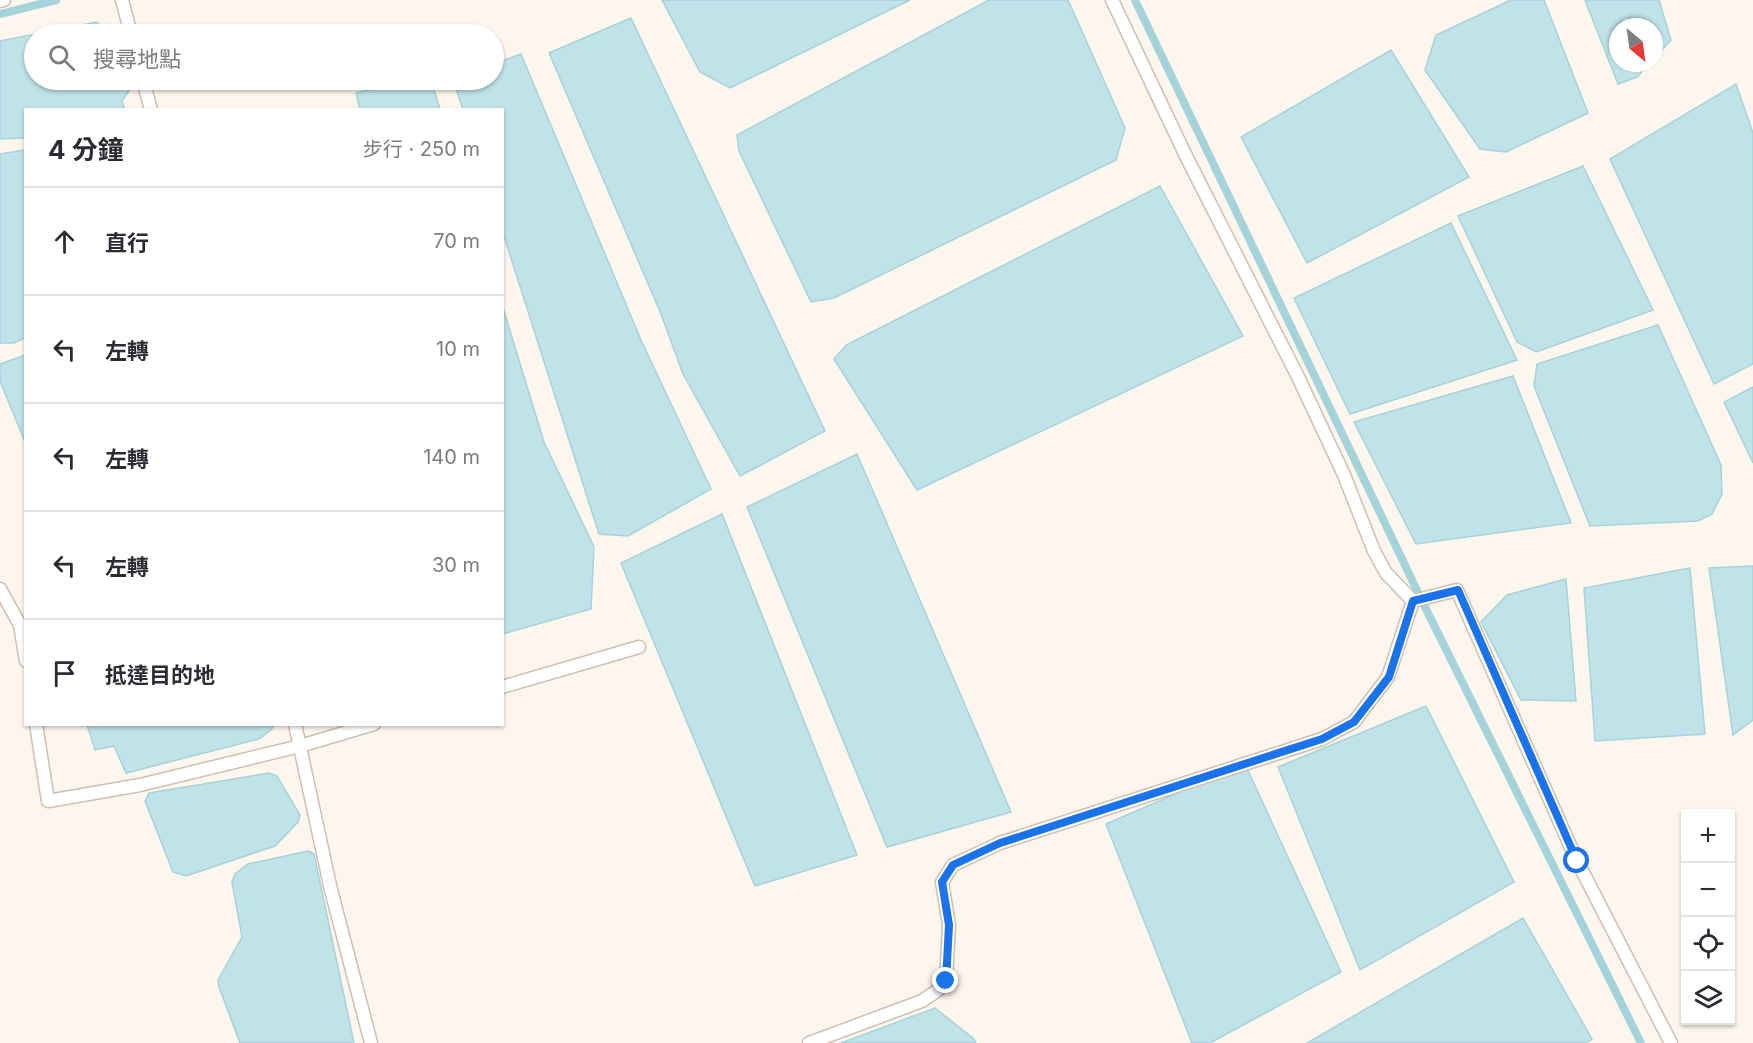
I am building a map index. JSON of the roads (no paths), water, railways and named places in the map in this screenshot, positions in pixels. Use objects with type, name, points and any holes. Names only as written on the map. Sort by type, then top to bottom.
[{"type":"lane","points":[[122,0],[128,24]]},
{"type":"lane","points":[[1112,0],[1185,154],[1299,379],[1344,475],[1374,551],[1386,573],[1413,601]]},
{"type":"lane","points":[[146,90],[150,108]]},
{"type":"lane","points":[[0,589],[20,625],[24,649]]},
{"type":"lane","points":[[1413,601],[1458,590],[1577,861],[1671,1043]]},
{"type":"lane","points":[[809,1043],[922,1001],[946,981],[949,925],[942,882],[953,865],[1000,843],[1322,739],[1354,722],[1389,677],[1413,601]]},
{"type":"lane","points":[[504,686],[639,647]]},
{"type":"lane","points":[[36,726],[48,801],[140,785],[300,746],[367,726]]},
{"type":"lane","points":[[295,726],[331,890],[370,1043]]},
{"type":"water","points":[[662,0],[910,0],[730,88],[700,72]]},
{"type":"water","points":[[989,0],[1068,0],[1125,128],[1116,160],[834,298],[811,302],[739,151],[737,135]]},
{"type":"water","points":[[1511,0],[1544,0],[1588,113],[1506,152],[1480,149],[1425,70],[1436,35]]},
{"type":"water","points":[[1585,0],[1659,0],[1671,40],[1663,48],[1663,18],[1609,18],[1609,61]]},
{"type":"water","points":[[631,18],[825,431],[740,476],[683,374],[661,314],[549,53]]},
{"type":"water","points":[[24,36],[24,90],[129,90],[122,101],[125,108],[24,108],[24,138],[0,139],[0,41]]},
{"type":"water","points":[[1391,50],[1469,177],[1307,263],[1241,137]]},
{"type":"water","points":[[521,54],[641,340],[711,489],[628,536],[599,534],[504,236],[504,108],[463,108],[456,90],[504,90],[504,60]]},
{"type":"water","points":[[1613,72],[1642,72],[1637,77],[1618,84]]},
{"type":"water","points":[[1736,84],[1753,133],[1753,364],[1714,384],[1610,159]]},
{"type":"water","points":[[368,90],[434,90],[440,108],[360,108],[356,93]]},
{"type":"water","points":[[24,150],[24,338],[14,343],[0,343],[0,154]]},
{"type":"water","points":[[1583,166],[1653,310],[1536,352],[1517,342],[1458,216]]},
{"type":"water","points":[[1160,186],[1243,336],[917,490],[834,359],[846,345]]},
{"type":"water","points":[[1451,223],[1517,360],[1350,414],[1294,298]]},
{"type":"water","points":[[504,311],[544,442],[594,547],[591,609],[504,634]]},
{"type":"water","points":[[1658,325],[1721,465],[1722,494],[1712,514],[1698,521],[1590,526],[1534,386],[1537,364]]},
{"type":"water","points":[[24,356],[24,440],[0,381],[0,364]]},
{"type":"water","points":[[1513,376],[1571,523],[1416,544],[1354,422]]},
{"type":"water","points":[[1753,387],[1753,463],[1724,402]]},
{"type":"water","points":[[857,454],[1011,812],[887,847],[747,507]]},
{"type":"water","points":[[722,514],[857,855],[755,886],[621,563]]},
{"type":"water","points":[[1753,566],[1753,720],[1733,735],[1709,568]]},
{"type":"water","points":[[1690,568],[1705,734],[1595,741],[1584,588]]},
{"type":"water","points":[[1566,579],[1576,701],[1521,700],[1481,622],[1507,595]]},
{"type":"water","points":[[1426,706],[1514,882],[1360,970],[1278,767]]},
{"type":"water","points":[[88,726],[273,726],[259,739],[126,773],[114,746],[95,750]]},
{"type":"water","points":[[1245,764],[1341,972],[1210,1043],[1192,1043],[1106,824]]},
{"type":"water","points":[[269,773],[277,776],[300,815],[298,822],[275,846],[186,876],[173,872],[145,801],[149,793]]},
{"type":"water","points":[[308,851],[314,854],[354,1043],[240,1043],[218,980],[242,937],[232,882],[235,874],[248,864]]},
{"type":"water","points":[[1523,918],[1592,1039],[1586,1043],[1307,1043]]},
{"type":"water","points":[[935,1008],[976,1043],[841,1043]]},
{"type":"waterway","points":[[0,14],[56,0]]},
{"type":"waterway","points":[[1135,0],[1424,605],[1641,1043]]}]
